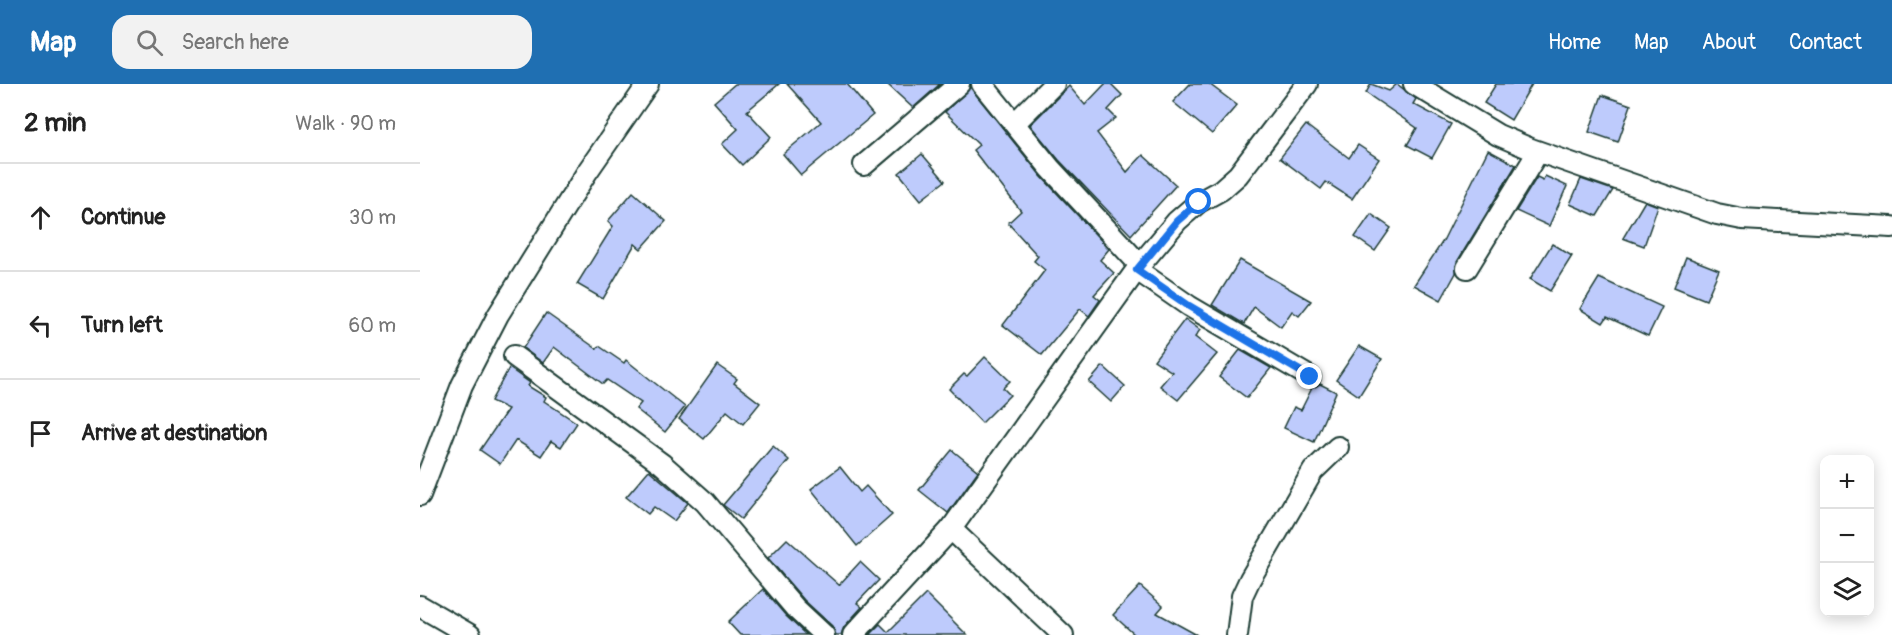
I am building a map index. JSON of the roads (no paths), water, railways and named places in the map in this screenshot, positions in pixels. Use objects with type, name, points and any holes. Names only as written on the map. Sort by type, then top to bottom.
[{"type":"street","points":[[420,495],[462,385],[498,315],[587,172],[648,84]]},
{"type":"street","points":[[864,165],[959,84]]},
{"type":"street","points":[[982,84],[1050,168],[1139,268],[1189,306],[1310,377]]},
{"type":"street","points":[[1015,123],[1054,84]]},
{"type":"street","points":[[853,635],[951,529],[1139,268],[1177,221],[1199,202],[1221,190],[1238,175],[1307,84]]},
{"type":"street","points":[[1414,84],[1498,135],[1538,152],[1717,214],[1742,219],[1892,227]]},
{"type":"street","points":[[1467,267],[1538,152]]},
{"type":"street","points":[[514,356],[662,464],[705,502],[789,601],[824,635]]},
{"type":"street","points":[[1237,635],[1242,596],[1250,579],[1313,471],[1338,447]]},
{"type":"street","points":[[951,529],[1063,635]]},
{"type":"street","points":[[420,606],[470,635]]}]
